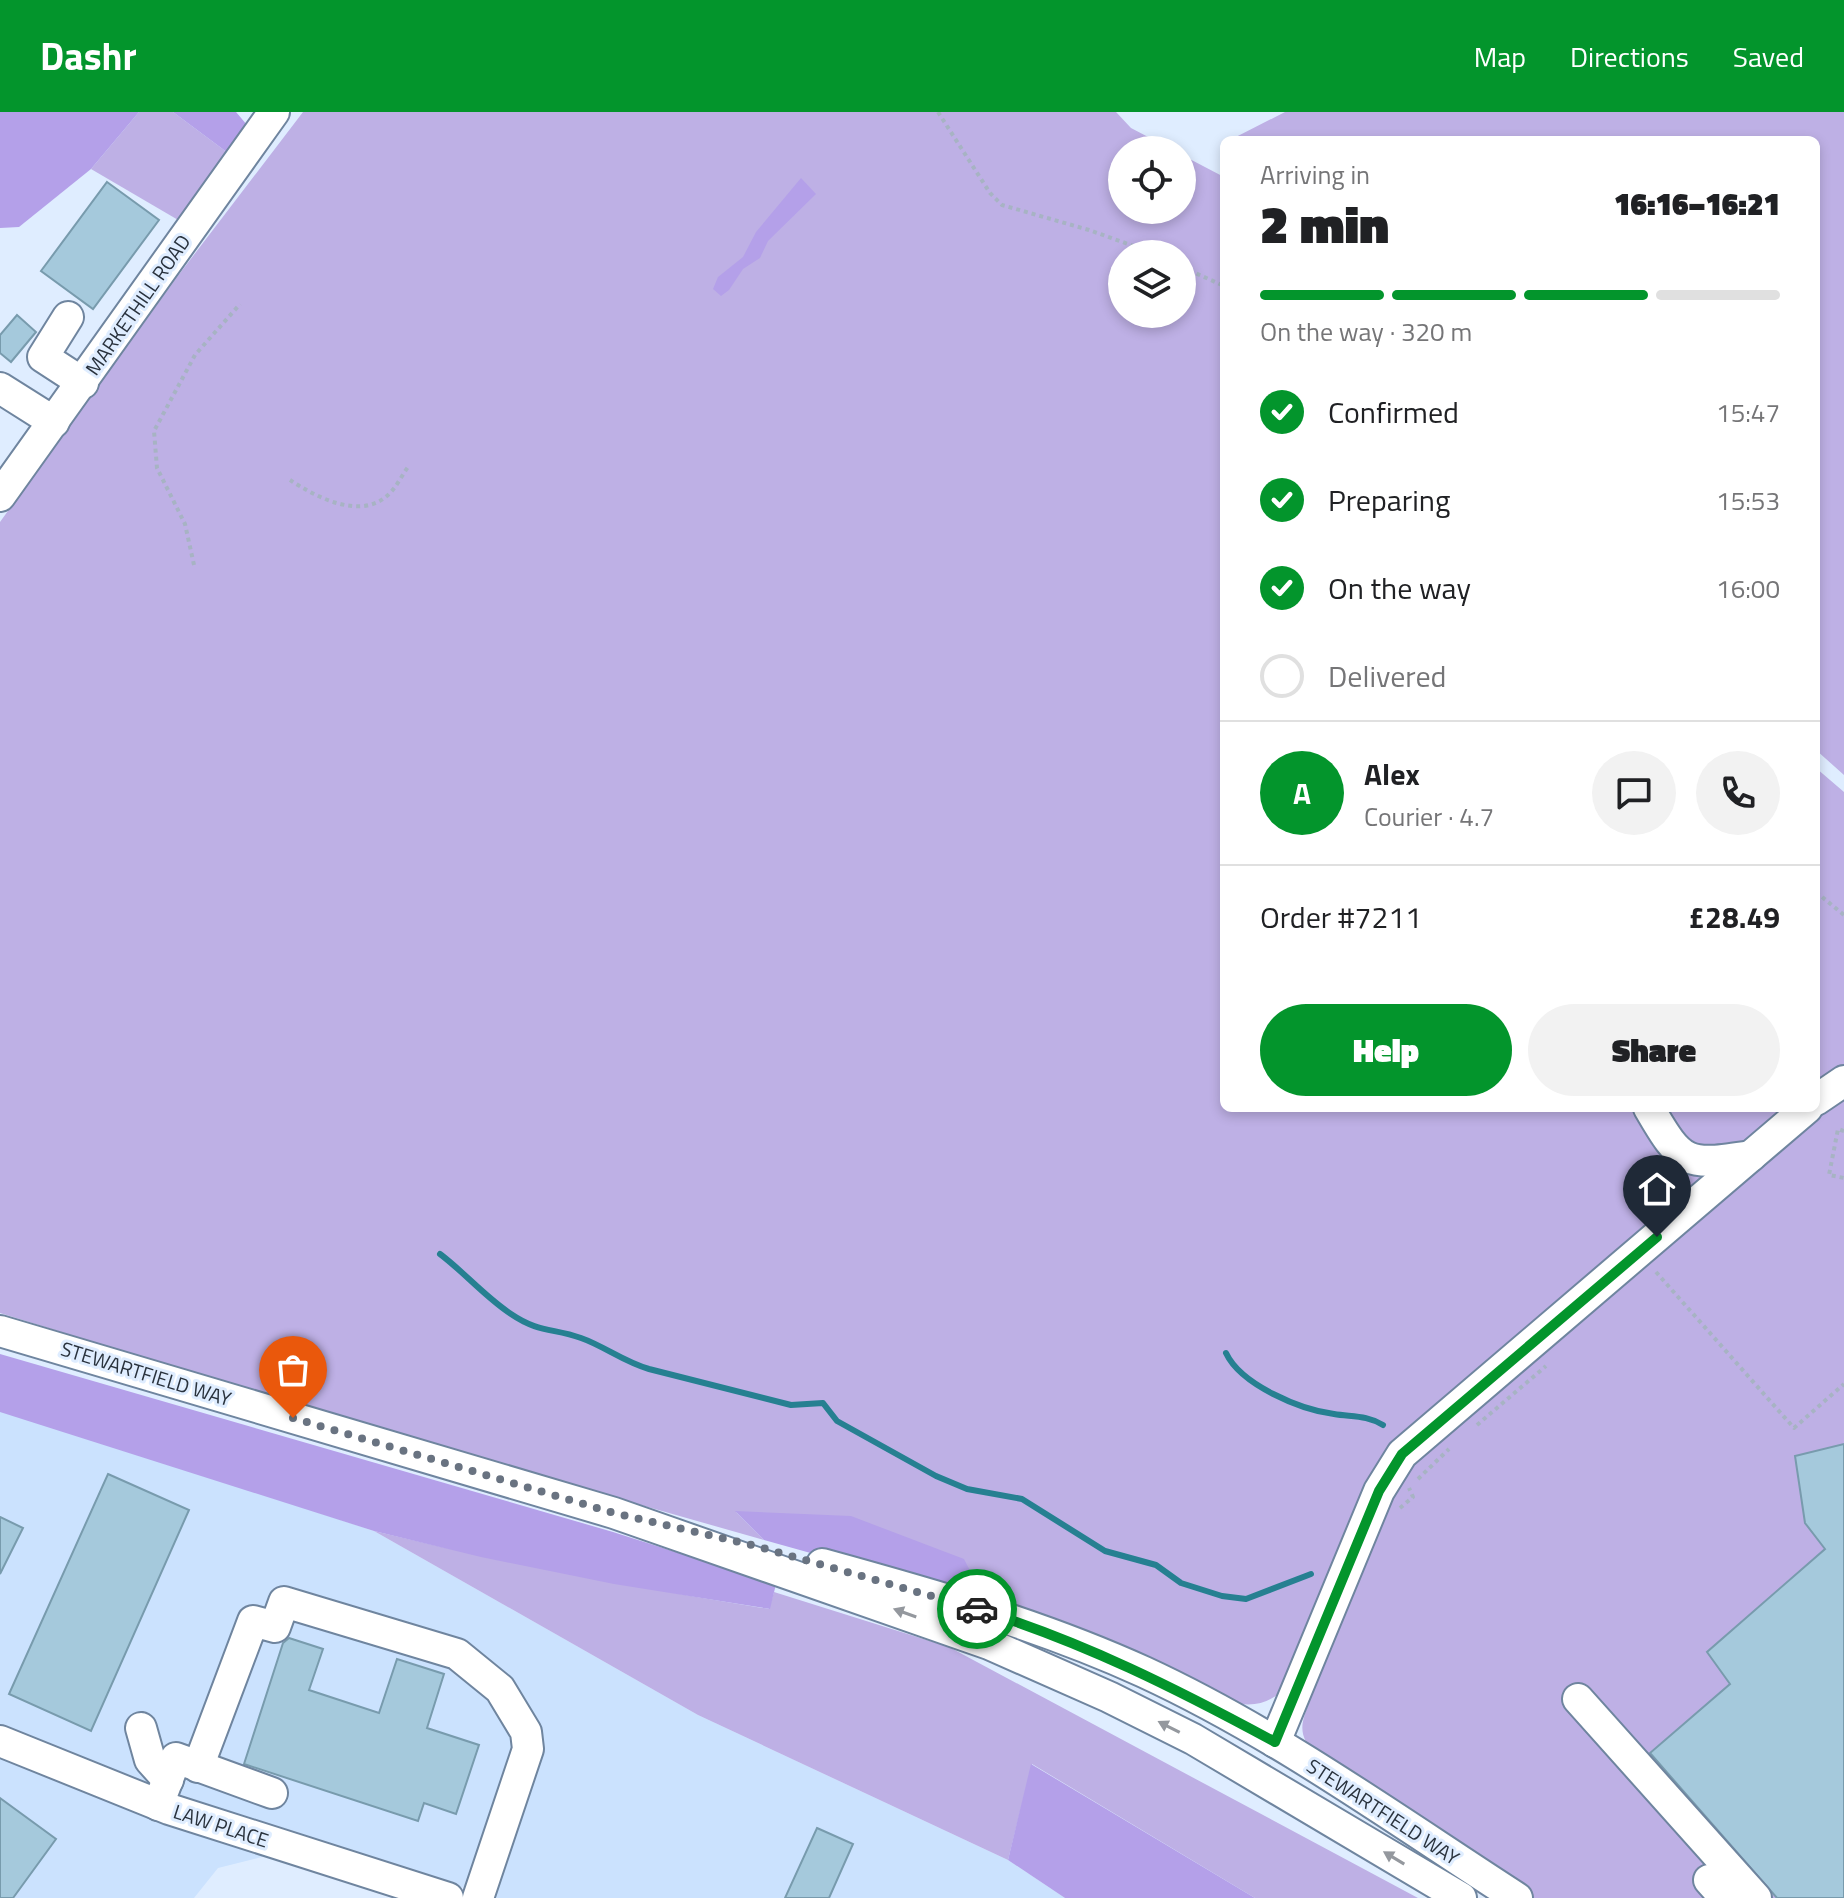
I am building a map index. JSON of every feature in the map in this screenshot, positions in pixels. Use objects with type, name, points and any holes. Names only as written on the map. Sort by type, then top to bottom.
[{"type":"street","name":"MARKETHILL ROAD","points":[[0,496],[83,383],[262,117]]},
{"type":"street","points":[[68,317],[43,357],[83,383]]},
{"type":"street","points":[[0,388],[54,422]]},
{"type":"street","points":[[1820,1097],[1844,1081]]},
{"type":"street","points":[[1651,1112],[1667,1140],[1690,1161],[1707,1163],[1751,1156]]},
{"type":"street","points":[[1275,1742],[1379,1491],[1402,1454],[1802,1112]]},
{"type":"street","name":"STEWARTFIELD WAY","points":[[0,1331],[614,1513],[976,1639],[1109,1697],[1217,1753],[1461,1898]]},
{"type":"street","name":"STEWARTFIELD WAY","points":[[614,1513],[756,1546],[1014,1621],[1145,1673],[1275,1742],[1517,1898]]},
{"type":"street","points":[[198,1767],[253,1621],[275,1627],[284,1602],[457,1654],[500,1689],[526,1732],[528,1749],[478,1898]]},
{"type":"street","points":[[1578,1699],[1756,1898]]},
{"type":"street","points":[[141,1728],[163,1793]]},
{"type":"street","name":"LAW PLACE","points":[[0,1741],[163,1793],[448,1898]]},
{"type":"street","points":[[163,1793],[176,1758],[272,1793]]},
{"type":"path","points":[[938,112],[990,193],[1002,205],[1117,240]]},
{"type":"path","points":[[1196,273],[1220,284]]},
{"type":"path","points":[[194,565],[181,514],[157,468],[154,431],[195,355],[240,304]]},
{"type":"path","points":[[290,480],[334,504],[366,504],[390,493],[408,467]]},
{"type":"path","points":[[1820,895],[1844,915]]},
{"type":"path","points":[[1844,1131],[1838,1129],[1829,1175],[1844,1178]]},
{"type":"path","points":[[1647,1279],[1657,1270],[1794,1428],[1844,1384]]},
{"type":"path","points":[[1475,1427],[1554,1359]]},
{"type":"path","points":[[1400,1508],[1413,1497],[1408,1489],[1453,1445]]},
{"type":"shaded area","points":[[0,112],[139,112],[91,169],[19,227],[0,228]]},
{"type":"shaded area","points":[[139,112],[173,112],[232,156],[185,224],[91,169]]},
{"type":"shaded area","points":[[173,112],[236,112],[247,125],[232,156]]},
{"type":"shaded area","points":[[303,112],[1116,112],[1131,128],[1146,136],[1108,136],[1108,224],[1196,224],[1196,162],[1220,175],[1220,1112],[1820,1112],[1820,771],[1844,792],[1844,1898],[1534,1898],[1317,1757],[1306,1742],[1302,1729],[1311,1698],[1289,1686],[1262,1703],[1229,1702],[736,1512],[764,1540],[370,1428],[0,1313],[0,522],[177,277]]},
{"type":"shaded area","points":[[1285,112],[1844,112],[1844,775],[1820,754],[1820,136],[1238,136]]},
{"type":"shaded area","points":[[801,178],[816,194],[768,241],[760,258],[743,269],[729,290],[721,296],[713,289],[718,277],[743,257],[756,232]]},
{"type":"shaded area","points":[[0,1354],[613,1532],[776,1584],[770,1609],[614,1584],[374,1531],[0,1412]]},
{"type":"shaded area","points":[[0,1408],[374,1531],[698,1715],[1008,1860],[1065,1898],[497,1898],[317,1843],[218,1868],[194,1898],[0,1898]]},
{"type":"shaded area","points":[[735,1511],[851,1516],[964,1559],[986,1602],[764,1540]]},
{"type":"shaded area","points":[[374,1531],[571,1574],[769,1609],[774,1592],[949,1647],[1418,1898],[1255,1898],[1032,1764],[1008,1860],[698,1715]]},
{"type":"shaded area","points":[[1031,1764],[1255,1898],[1065,1898],[1008,1860]]},
{"type":"building","points":[[107,182],[159,220],[93,309],[41,271]]},
{"type":"building","points":[[17,315],[36,332],[11,362],[0,353],[0,335]]},
{"type":"building","points":[[1844,1444],[1844,1898],[1777,1898],[1650,1753],[1730,1684],[1707,1652],[1825,1549],[1805,1523],[1795,1456]]},
{"type":"building","points":[[108,1474],[189,1510],[91,1731],[9,1694]]},
{"type":"building","points":[[0,1517],[23,1528],[0,1574]]},
{"type":"building","points":[[289,1638],[323,1649],[309,1690],[379,1713],[397,1659],[444,1674],[427,1728],[479,1745],[456,1814],[424,1803],[418,1821],[244,1764],[283,1643]]},
{"type":"building","points":[[0,1798],[56,1839],[13,1898],[0,1898]]},
{"type":"building","points":[[817,1828],[853,1844],[829,1898],[785,1898]]},
{"type":"waterway","points":[[440,1254],[501,1307],[530,1324],[581,1338],[649,1369],[791,1405],[823,1403],[837,1421],[936,1476],[967,1489],[1022,1499],[1105,1551],[1156,1565],[1181,1583],[1222,1596],[1246,1599],[1311,1574]]},
{"type":"waterway","points":[[1226,1353],[1245,1375],[1273,1394],[1320,1412],[1365,1418],[1383,1425]]},
{"type":"way so far","points":[[293,1418],[614,1513],[756,1546],[977,1609]]},
{"type":"route","points":[[977,1609],[1079,1645],[1145,1673],[1275,1742],[1379,1491],[1402,1454],[1657,1237]]}]
